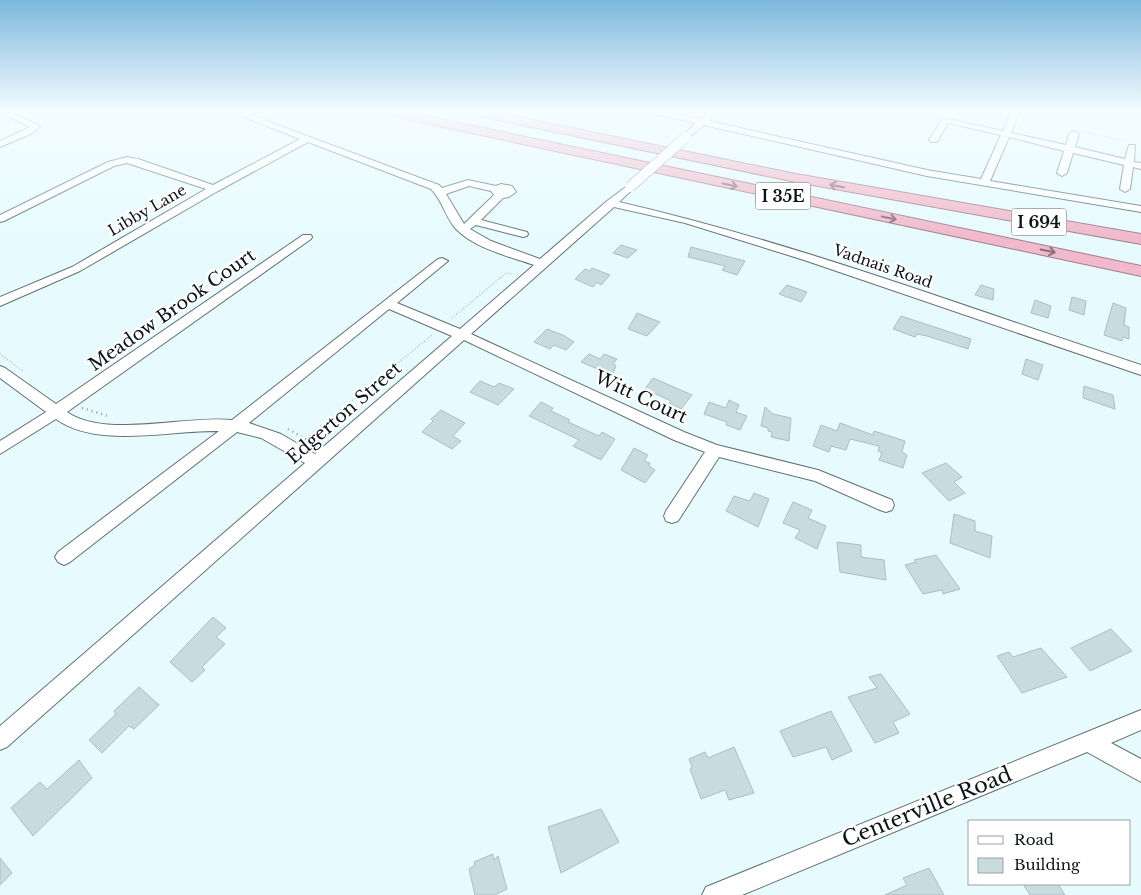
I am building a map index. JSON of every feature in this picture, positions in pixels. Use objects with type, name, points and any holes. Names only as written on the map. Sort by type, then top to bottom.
[{"type":"highway","name":"I 35E","points":[[590,155],[1141,271]]},
{"type":"highway","name":"I 35E","points":[[682,155],[936,204],[1141,252]]},
{"type":"highway","name":"I 694","points":[[936,204],[1141,239]]},
{"type":"street","name":"Libby Lane","points":[[0,302],[76,269],[214,189],[279,155]]},
{"type":"street","points":[[348,155],[425,182],[441,192],[446,198],[464,229],[482,240],[542,264]]},
{"type":"street","name":"Edgerton Street","points":[[0,740],[666,155]]},
{"type":"street","points":[[844,155],[984,183],[1141,209]]},
{"type":"street","points":[[984,183],[997,155]]},
{"type":"street","points":[[1062,173],[1068,155]]},
{"type":"street","points":[[1090,155],[1141,166]]},
{"type":"street","points":[[1125,189],[1131,155]]},
{"type":"street","points":[[0,219],[109,166],[125,161],[138,162],[214,189]]},
{"type":"street","points":[[441,192],[468,183],[499,192],[474,221],[464,229]]},
{"type":"street","name":"Vadnais Road","points":[[611,203],[688,221],[808,258],[1141,370]]},
{"type":"street","points":[[474,221],[523,234]]},
{"type":"street","name":"Meadow Brook Court","points":[[2,445],[56,412],[307,237]]},
{"type":"street","points":[[64,557],[442,261]]},
{"type":"street","name":"Witt Court","points":[[388,304],[462,334],[680,436],[715,450],[818,476],[886,505]]},
{"type":"street","points":[[0,371],[56,412],[78,424],[110,429],[146,429],[202,425],[248,428],[277,438],[316,462]]},
{"type":"street","points":[[672,516],[715,450]]},
{"type":"street","name":"Centerville Road","points":[[714,895],[1141,720]]},
{"type":"street","points":[[1090,742],[1141,771]]},
{"type":"building","points":[[621,245],[637,250],[628,258],[613,253]]},
{"type":"building","points":[[691,247],[745,261],[737,275],[722,270],[725,266],[688,257]]},
{"type":"building","points":[[592,268],[610,275],[601,285],[597,282],[593,287],[575,279],[585,269],[590,271]]},
{"type":"building","points":[[787,285],[807,292],[801,302],[779,294]]},
{"type":"building","points":[[981,285],[994,289],[993,300],[975,295]]},
{"type":"building","points":[[1072,297],[1086,301],[1084,315],[1069,310]]},
{"type":"building","points":[[1035,300],[1051,306],[1048,318],[1031,313]]},
{"type":"building","points":[[1113,303],[1126,308],[1124,325],[1129,327],[1129,339],[1123,337],[1122,341],[1104,335]]},
{"type":"building","points":[[637,313],[660,322],[647,336],[628,329]]},
{"type":"building","points":[[901,316],[971,339],[968,349],[927,336],[917,334],[915,337],[893,329]]},
{"type":"building","points":[[547,329],[563,335],[574,342],[566,350],[554,345],[550,349],[534,342]]},
{"type":"building","points":[[589,354],[600,359],[604,354],[617,359],[613,364],[616,366],[612,375],[581,362]]},
{"type":"building","points":[[1026,359],[1043,365],[1038,380],[1022,374]]},
{"type":"building","points":[[653,378],[692,395],[681,409],[669,403],[671,401],[645,389]]},
{"type":"building","points":[[480,381],[494,387],[499,383],[514,389],[498,405],[470,392]]},
{"type":"building","points":[[1084,386],[1113,395],[1115,409],[1083,398]]},
{"type":"building","points":[[729,400],[739,405],[736,412],[747,416],[740,430],[726,425],[727,422],[704,414],[709,402],[726,408]]},
{"type":"building","points":[[541,402],[553,408],[551,411],[570,420],[568,422],[599,436],[602,432],[615,439],[601,460],[573,446],[579,440],[529,416]]},
{"type":"building","points":[[765,407],[773,414],[791,418],[789,441],[771,437],[772,432],[768,431],[768,428],[761,426]]},
{"type":"building","points":[[441,410],[465,423],[453,436],[461,441],[452,449],[422,432],[433,421],[431,419]]},
{"type":"building","points":[[840,423],[873,435],[874,431],[905,441],[902,452],[907,455],[903,468],[879,460],[882,453],[878,451],[879,446],[850,439],[846,450],[831,446],[829,452],[813,446],[821,425],[837,431]]},
{"type":"building","points":[[634,448],[648,455],[644,461],[650,463],[649,466],[655,470],[645,483],[621,470]]},
{"type":"building","points":[[946,463],[962,477],[954,482],[965,493],[949,501],[922,473]]},
{"type":"building","points":[[754,493],[769,499],[758,527],[726,511],[734,496],[750,501]]},
{"type":"building","points":[[793,502],[812,510],[808,518],[826,526],[817,549],[795,538],[800,530],[783,523]]},
{"type":"building","points":[[954,514],[975,521],[975,531],[992,536],[990,558],[950,543]]},
{"type":"building","points":[[837,542],[861,545],[861,557],[884,560],[886,580],[840,572]]},
{"type":"building","points":[[936,555],[960,589],[943,594],[942,590],[923,594],[905,565],[916,562],[914,560]]},
{"type":"building","points":[[213,617],[226,628],[216,637],[225,644],[202,667],[205,670],[192,682],[170,662]]},
{"type":"building","points":[[1111,629],[1132,651],[1090,671],[1071,648]]},
{"type":"building","points":[[1041,648],[1067,677],[1022,693],[997,656],[1009,652],[1013,657]]},
{"type":"building","points":[[881,674],[910,714],[893,722],[899,733],[875,743],[848,697],[877,688],[869,677]]},
{"type":"building","points":[[139,687],[159,705],[134,729],[129,726],[102,753],[89,740],[116,714],[114,711]]},
{"type":"building","points":[[831,711],[852,751],[832,760],[826,747],[793,757],[780,731]]},
{"type":"building","points":[[734,747],[754,793],[729,800],[725,790],[701,799],[690,769],[692,767],[689,759],[705,752],[708,758]]},
{"type":"building","points":[[79,760],[92,778],[33,836],[11,808],[40,782],[47,789]]},
{"type":"building","points":[[601,809],[619,842],[561,873],[548,827]]},
{"type":"building","points":[[493,854],[494,860],[498,856],[507,889],[495,895],[475,895],[469,869],[475,865],[474,862]]},
{"type":"building","points":[[0,858],[12,873],[0,885]]},
{"type":"building","points":[[929,868],[944,895],[885,895],[907,885],[903,878]]},
{"type":"building","points":[[1024,885],[1059,885],[1065,895],[1030,895]]}]
